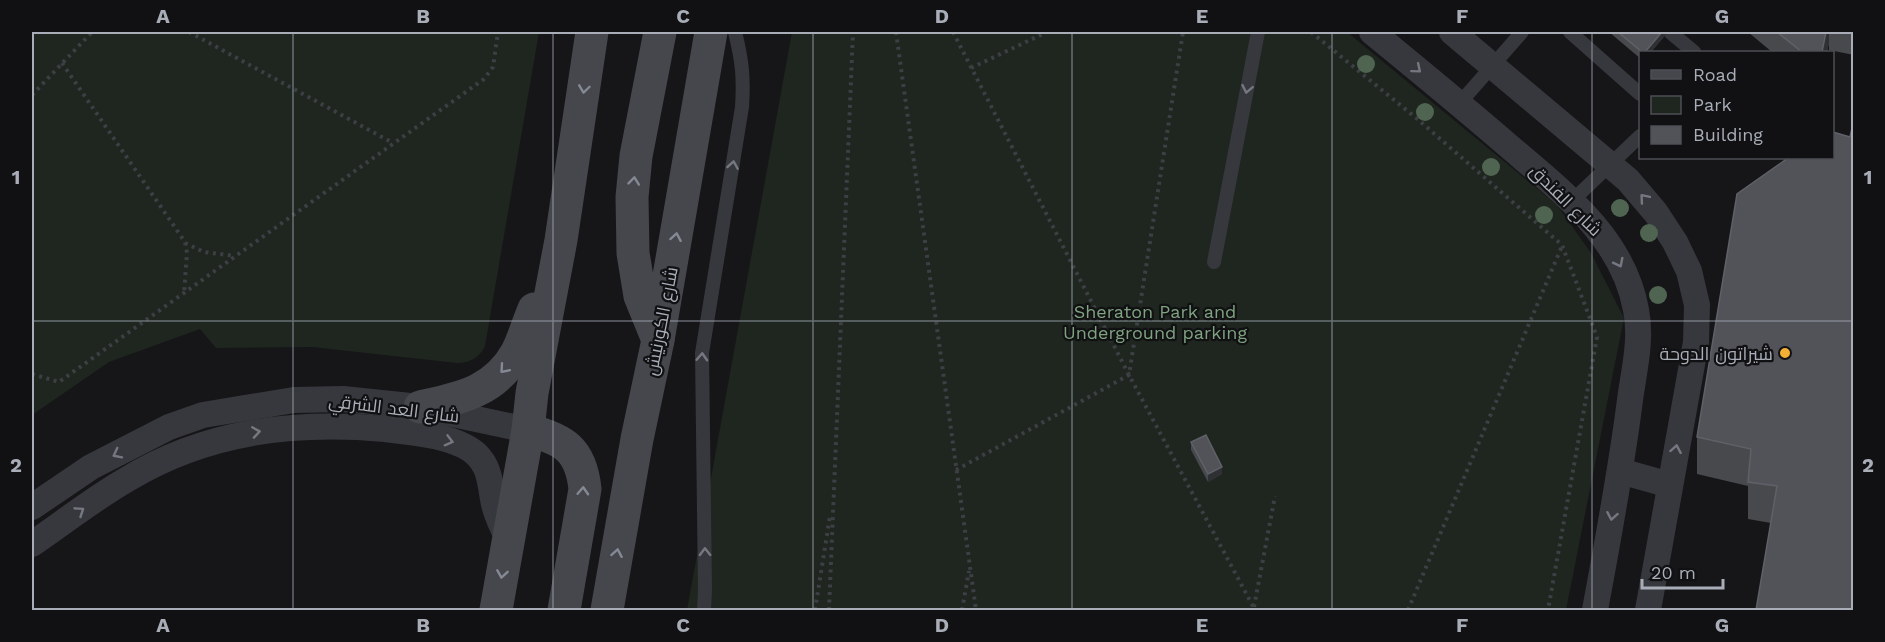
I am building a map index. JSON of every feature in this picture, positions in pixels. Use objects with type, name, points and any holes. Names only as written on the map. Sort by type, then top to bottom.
[{"type":"main road","points":[[496,610],[528,430],[532,393],[561,240],[592,32]]},
{"type":"main road","points":[[658,340],[640,296],[633,253],[632,197],[636,156],[660,32]]},
{"type":"main road","name":"شارع الكورنيش","points":[[607,610],[637,439],[658,340],[711,32]]},
{"type":"main road","points":[[420,407],[473,393],[505,370],[522,339],[561,240]]},
{"type":"main road","points":[[528,430],[550,435],[566,446],[577,459],[583,473],[585,489],[564,610]]},
{"type":"street","name":"شارع الفندق","points":[[1372,32],[1572,201],[1604,238],[1619,261],[1630,286],[1639,334],[1620,471],[1595,610]]},
{"type":"street","points":[[1452,32],[1628,180],[1656,213],[1675,242],[1689,271],[1697,305],[1696,342],[1648,610]]},
{"type":"street","name":"شارع العد الشرقي","points":[[32,507],[91,467],[169,427],[203,415],[294,400],[343,399],[420,407],[528,430]]},
{"type":"street","name":"شارع العد الشرقي","points":[[32,544],[126,479],[195,448],[237,435],[291,427],[348,426],[411,432],[465,446],[477,455],[489,473],[495,506],[508,538]]},
{"type":"street","points":[[1620,471],[1670,485]]},
{"type":"lane","points":[[704,610],[702,353],[742,107],[744,82],[735,32]]},
{"type":"lane","points":[[1214,262],[1258,32]]},
{"type":"lane","points":[[1459,104],[1522,32]]},
{"type":"lane","points":[[1570,32],[1639,92]]},
{"type":"lane","points":[[1670,32],[1693,51]]},
{"type":"lane","points":[[1572,201],[1639,138]]},
{"type":"path","points":[[32,95],[92,32]]},
{"type":"path","points":[[189,32],[394,143]]},
{"type":"path","points":[[32,374],[59,382],[484,80],[494,67],[498,32]]},
{"type":"path","points":[[829,610],[853,32]]},
{"type":"path","points":[[896,32],[975,610]]},
{"type":"path","points":[[953,32],[1129,375],[1254,609]]},
{"type":"path","points":[[971,68],[1047,32]]},
{"type":"path","points":[[1129,375],[1184,32]]},
{"type":"path","points":[[1311,32],[1415,117],[1562,246],[1597,337],[1548,610]]},
{"type":"path","points":[[62,63],[185,242],[204,252],[236,256]]},
{"type":"path","points":[[184,294],[185,242]]},
{"type":"path","points":[[1408,610],[1562,246]]},
{"type":"path","points":[[956,470],[1129,375]]},
{"type":"path","points":[[1254,609],[1275,496]]},
{"type":"path","points":[[815,610],[833,498]]},
{"type":"path","points":[[962,610],[970,568]]},
{"type":"green space","points":[[32,32],[539,32],[483,350],[474,359],[457,363],[312,347],[216,348],[200,329],[109,362],[32,415]]},
{"type":"green space","name":"Sheraton Park and Underground parking","points":[[792,32],[1347,32],[1557,205],[1591,253],[1624,318],[1566,610],[687,610]]},
{"type":"building","points":[[1618,32],[1662,32],[1646,51],[1641,51]]},
{"type":"building","points":[[1777,32],[1826,32],[1822,51],[1801,51]]},
{"type":"building","name":"شيراتون الدوحة","points":[[1854,119],[1854,610],[1756,610],[1777,486],[1748,482],[1751,449],[1697,437],[1737,194],[1787,159],[1834,159],[1834,132],[1850,137]]},
{"type":"building","points":[[1206,435],[1222,467],[1208,474],[1191,442]]},
{"type":"place","name":"شيراتون الدوحة","points":[[1785,353]]}]
